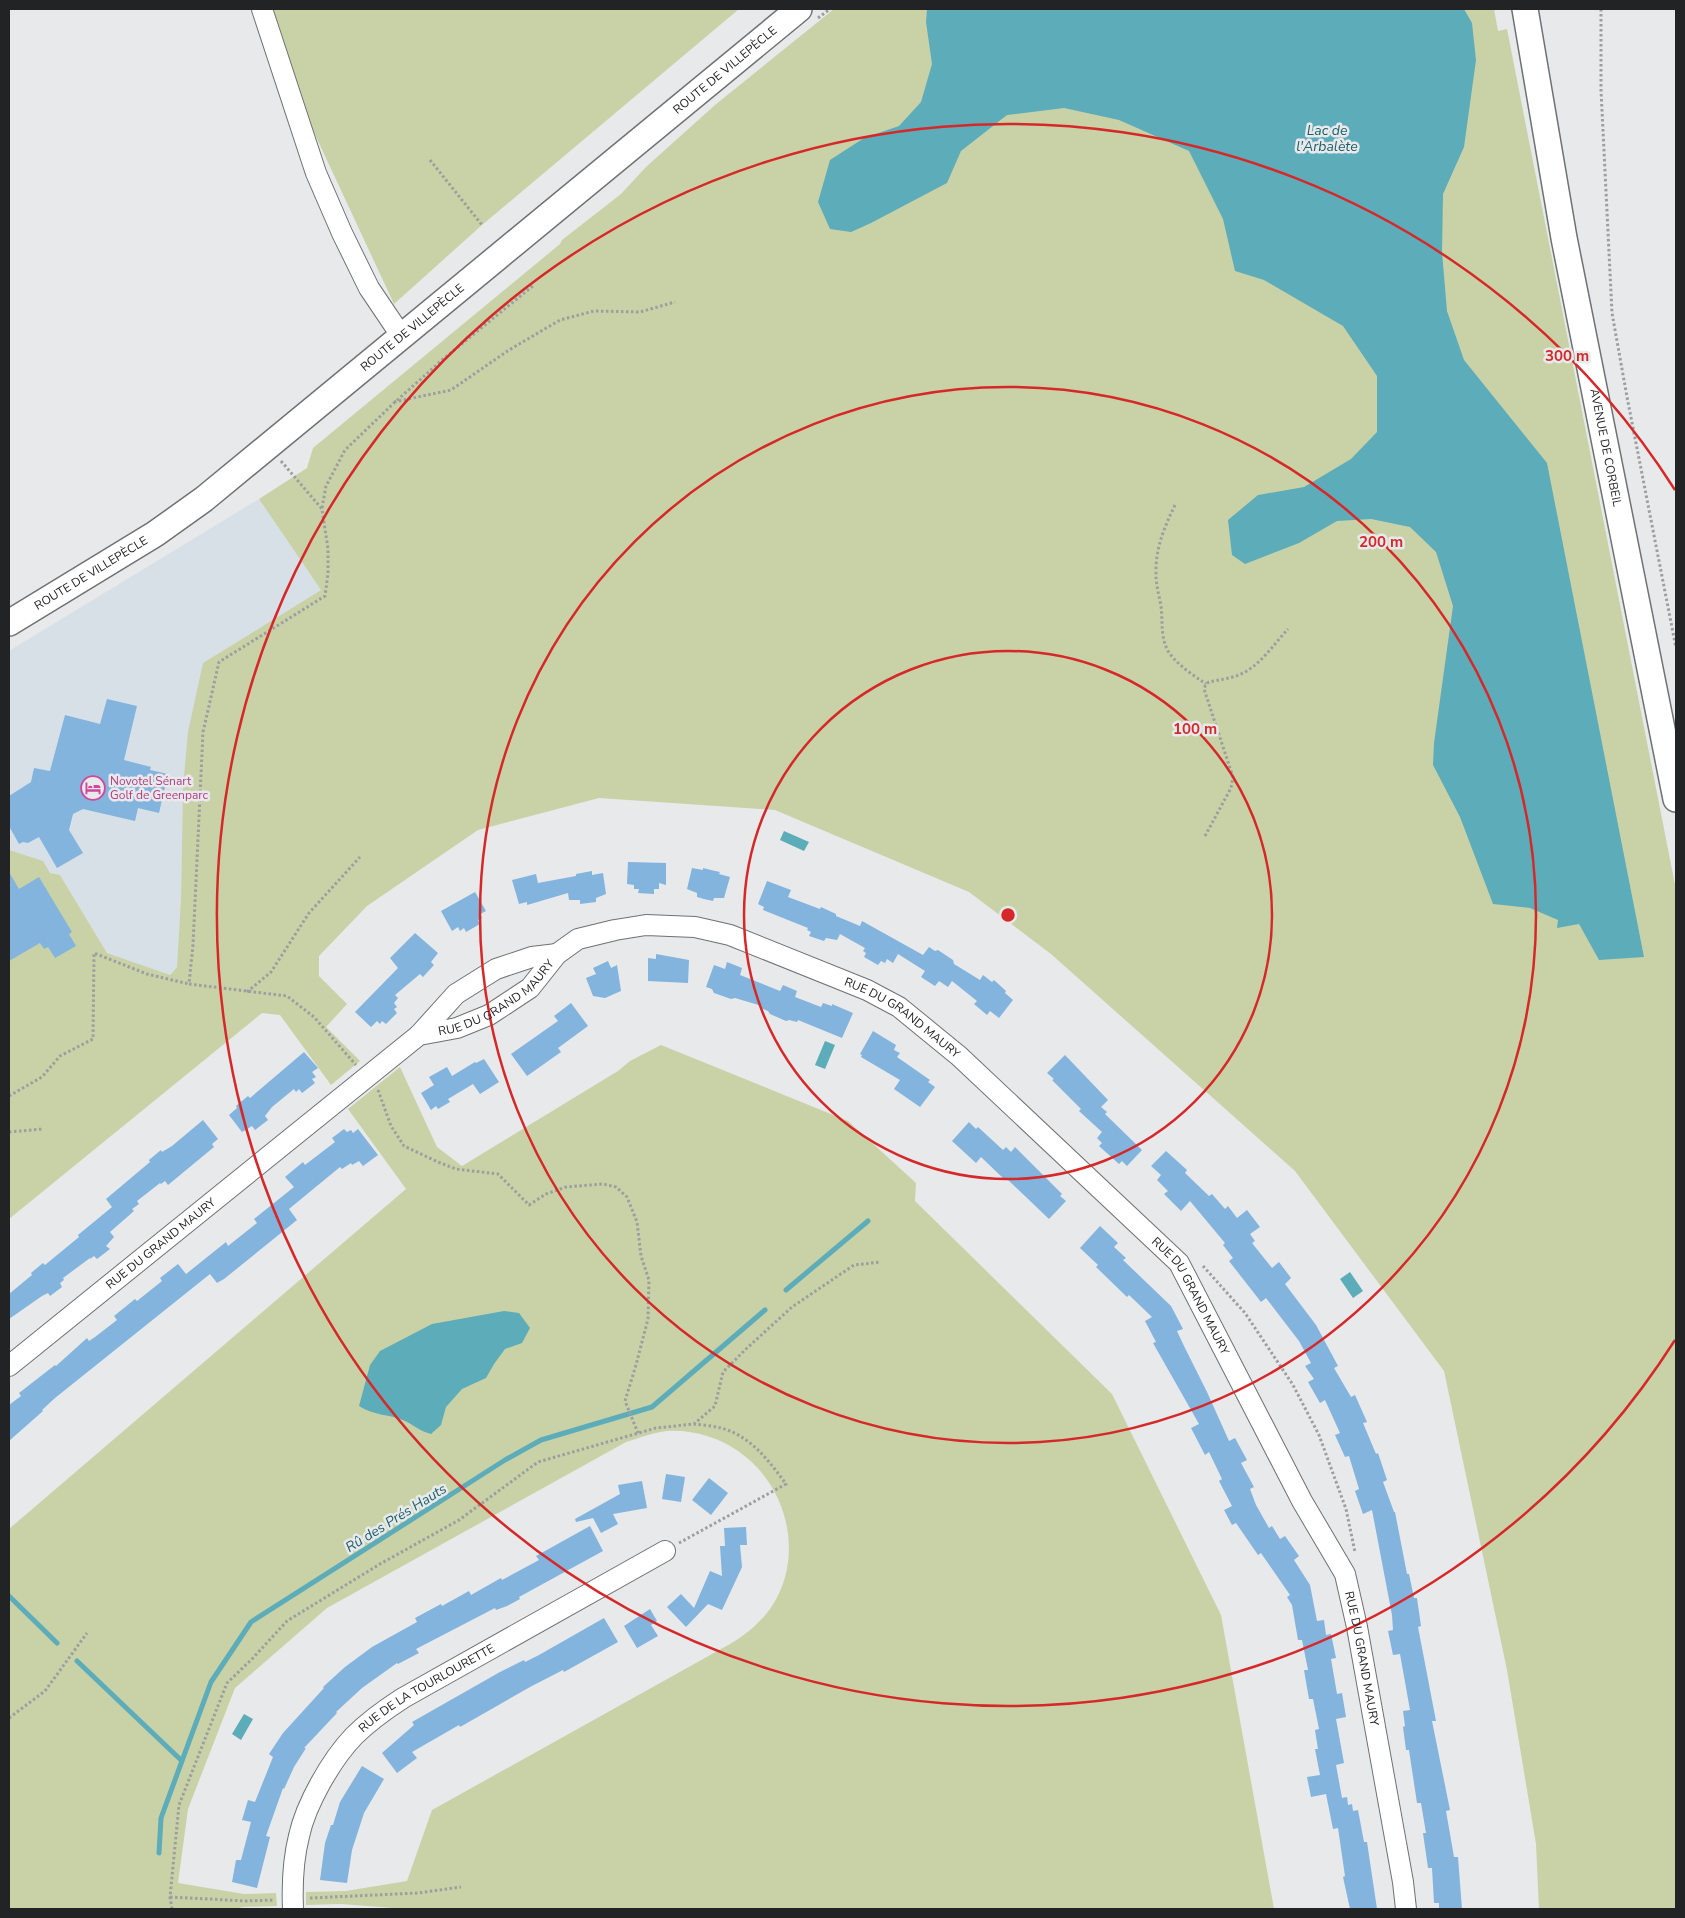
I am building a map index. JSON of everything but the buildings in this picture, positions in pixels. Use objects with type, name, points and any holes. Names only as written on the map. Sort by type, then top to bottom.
[{"type":"main road","name":"ROUTE DE VILLEPÈCLE","points":[[9,623],[155,534],[204,499],[799,9]]},
{"type":"main road","name":"AVENUE DE CORBEIL","points":[[1525,9],[1564,238],[1676,799]]},
{"type":"main road","name":"AVENUE DE CORBEIL","points":[[1530,9],[1531,36]]},
{"type":"street","points":[[262,9],[316,173],[342,233],[369,288],[402,337]]},
{"type":"street","name":"RUE DU GRAND MAURY","points":[[9,1366],[365,1076],[419,1035],[457,1028],[489,1015],[530,988],[557,954],[578,939],[646,925],[695,926],[730,935],[867,990],[898,1007],[959,1056],[1179,1263],[1302,1501],[1345,1574],[1357,1626],[1403,1882],[1406,1909]]},
{"type":"street","points":[[419,1035],[456,994],[496,969],[532,957],[557,954]]},
{"type":"street","name":"RUE DE LA TOURLOURETTE","points":[[293,1904],[294,1872],[299,1835],[312,1800],[330,1766],[354,1737],[374,1717],[403,1698],[665,1550]]},
{"type":"path","points":[[1601,9],[1603,139],[1612,313],[1676,648]]},
{"type":"path","points":[[430,160],[482,225]]},
{"type":"path","points":[[189,984],[193,945],[203,732],[219,662],[325,596],[328,573],[328,549],[322,509],[326,486],[345,450],[442,360],[534,285]]},
{"type":"path","points":[[394,403],[451,390],[509,350],[560,320],[594,311],[640,312],[675,302]]},
{"type":"path","points":[[280,461],[322,509]]},
{"type":"path","points":[[1175,505],[1163,530],[1156,557],[1162,633],[1169,651],[1175,659],[1206,684]]},
{"type":"path","points":[[1205,836],[1231,788],[1233,777],[1204,690],[1206,684],[1236,676],[1257,664],[1288,629]]},
{"type":"path","points":[[247,992],[271,972],[309,913],[360,857]]},
{"type":"path","points":[[9,1096],[42,1077],[60,1056],[93,1039],[94,952],[146,974],[189,984],[287,996],[314,1017],[379,1091],[391,1126],[404,1146],[456,1169],[498,1174],[529,1205],[546,1194],[566,1187],[594,1184],[616,1187],[627,1197],[637,1222],[641,1256],[649,1280],[648,1319],[625,1401],[638,1433]]},
{"type":"path","points":[[9,1132],[43,1129]]},
{"type":"path","points":[[694,1424],[714,1406],[723,1372],[792,1307],[854,1266],[881,1262]]},
{"type":"path","points":[[1202,1266],[1245,1313],[1292,1385],[1319,1435],[1346,1509],[1356,1558]]},
{"type":"path","points":[[172,1909],[170,1897],[180,1805],[227,1683],[252,1659],[287,1620],[380,1564],[459,1520],[538,1462],[656,1428],[694,1424],[722,1428],[747,1440],[768,1460],[786,1484],[665,1550]]},
{"type":"path","points":[[9,1718],[45,1692],[87,1633]]},
{"type":"path","points":[[170,1897],[293,1904],[418,1893],[461,1887]]},
{"type":"shaded area","points":[[259,499],[321,590],[203,663],[183,787],[181,897],[177,967],[169,975],[107,953],[60,875],[50,873],[9,850],[9,651]]},
{"type":"green space","points":[[272,9],[739,9],[482,225],[394,304],[312,128]]},
{"type":"green space","points":[[834,9],[1494,9],[1498,31],[1507,29],[1676,890],[1676,1909],[1539,1909],[1536,1844],[1507,1670],[1444,1371],[1295,1171],[1051,954],[969,892],[775,810],[599,798],[478,830],[367,906],[319,956],[319,976],[347,1004],[326,1027],[360,1061],[331,1085],[280,1015],[262,1013],[9,1219],[9,850],[43,861],[50,873],[60,875],[107,953],[170,975],[177,967],[181,897],[183,787],[188,732],[203,663],[321,590],[259,499],[307,468],[313,448],[560,244],[562,240],[621,194],[646,167],[715,105]]},
{"type":"green space","points":[[661,1045],[848,1121],[916,1183],[915,1201],[1112,1394],[1221,1615],[1274,1909],[406,1909],[341,1904],[306,1905],[306,1892],[346,1891],[407,1881],[432,1810],[730,1644],[752,1629],[770,1609],[781,1589],[787,1568],[789,1546],[780,1502],[769,1483],[755,1465],[730,1446],[704,1435],[685,1431],[666,1431],[626,1442],[327,1608],[235,1688],[188,1809],[178,1883],[244,1894],[276,1893],[277,1906],[235,1909],[9,1909],[9,1529],[406,1189],[348,1109],[400,1067],[437,1147],[462,1166],[618,1071],[630,1061]]},
{"type":"water","name":"Lac de l'Arbalète","points":[[927,9],[1464,9],[1472,23],[1476,60],[1464,147],[1443,194],[1442,252],[1447,311],[1464,360],[1547,463],[1644,957],[1599,960],[1579,924],[1557,928],[1558,920],[1530,908],[1493,904],[1460,817],[1433,765],[1434,743],[1453,606],[1436,552],[1410,527],[1371,519],[1337,521],[1299,543],[1245,564],[1232,555],[1228,520],[1258,495],[1304,487],[1351,459],[1377,432],[1377,376],[1343,326],[1264,280],[1235,271],[1223,219],[1189,151],[1119,120],[1064,108],[1007,115],[961,151],[947,183],[851,232],[830,229],[818,202],[830,160],[864,138],[899,126],[921,102],[932,64],[926,22]]},
{"type":"water","points":[[784,831],[809,842],[804,851],[780,840]]},
{"type":"water","points":[[825,1041],[835,1045],[825,1069],[815,1065]]},
{"type":"water","points":[[1350,1272],[1363,1291],[1353,1298],[1340,1279]]},
{"type":"water","points":[[504,1311],[519,1313],[530,1328],[522,1343],[505,1349],[486,1378],[462,1389],[446,1407],[441,1425],[431,1434],[405,1421],[370,1412],[359,1406],[370,1365],[380,1351],[432,1324]]},
{"type":"water","points":[[244,1714],[253,1719],[241,1740],[232,1734]]},
{"type":"waterway","name":"Rû des Prés Hauts","points":[[786,1290],[868,1221]]},
{"type":"waterway","name":"Rû des Prés Hauts","points":[[159,1853],[161,1818],[211,1682],[251,1622],[505,1460],[541,1440],[652,1407],[765,1310]]},
{"type":"waterway","points":[[9,1596],[57,1643]]},
{"type":"waterway","points":[[77,1661],[182,1761]]},
{"type":"place","name":"Novotel Sénart Golf de Greenparc","points":[[93,788]]}]
